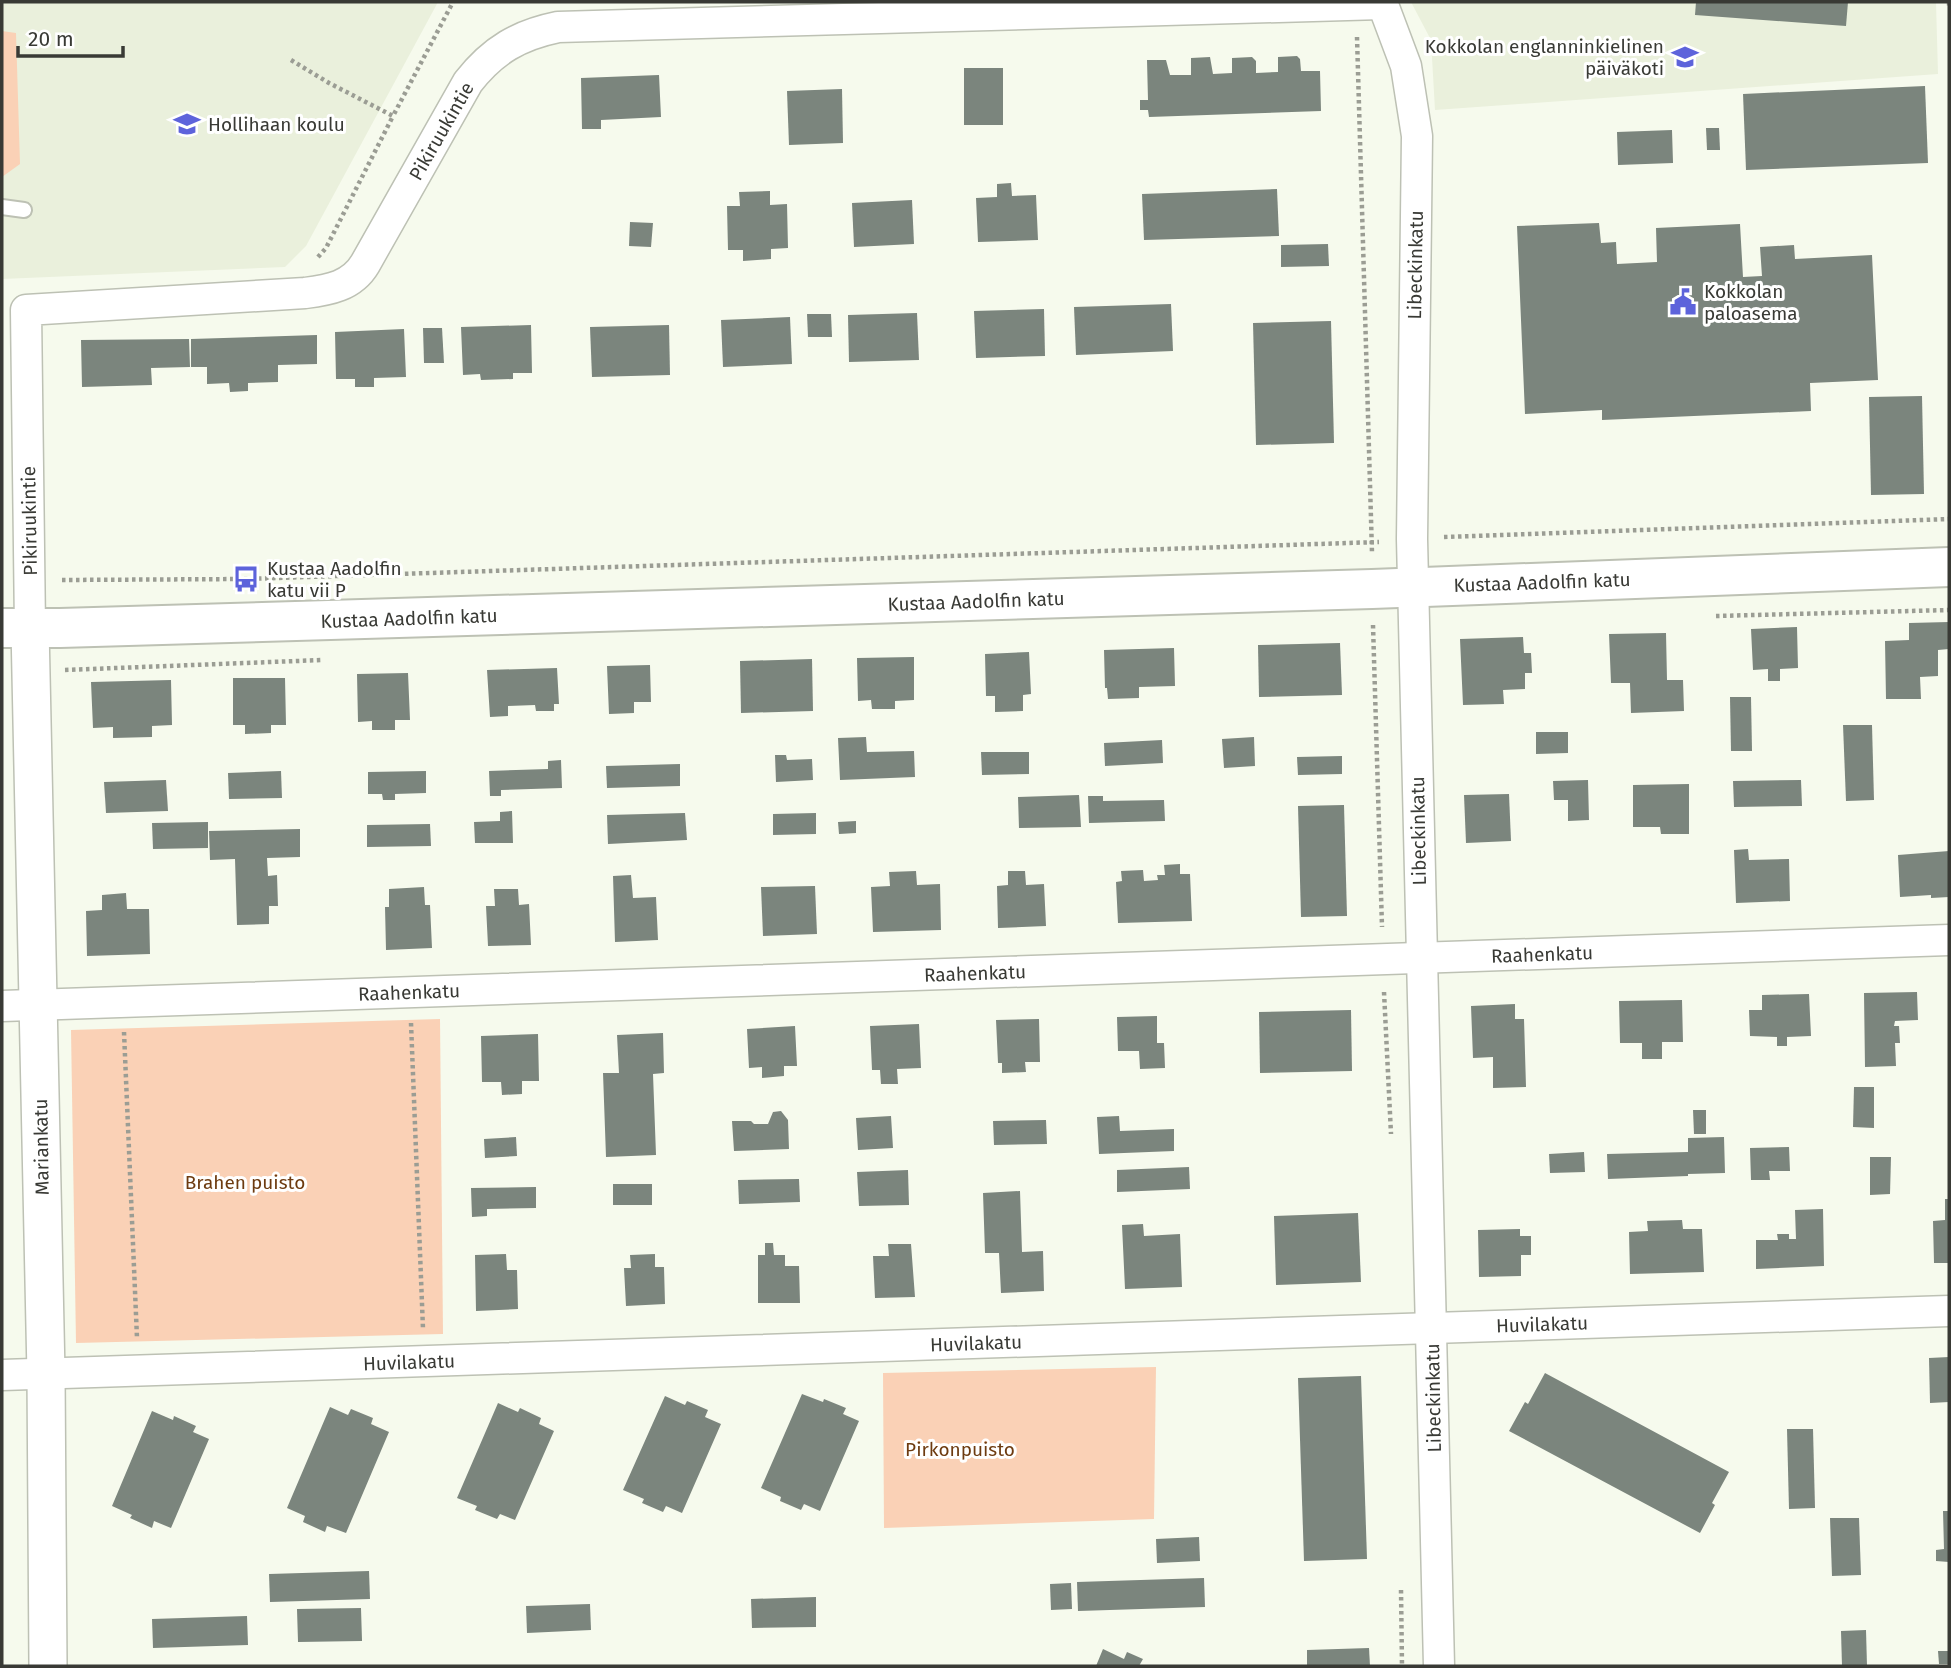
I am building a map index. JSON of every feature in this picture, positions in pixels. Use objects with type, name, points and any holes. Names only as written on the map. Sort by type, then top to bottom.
[{"type":"main road","name":"Kustaa Aadolfin katu","points":[[16,628],[1414,587],[1949,567]]},
{"type":"street","name":"Pikiruukintie","points":[[16,628],[30,580],[26,310],[315,292],[353,279],[365,264],[468,82],[480,66],[497,51],[536,32],[572,26],[1373,4]]},
{"type":"street","name":"Libeckinkatu","points":[[1373,4],[1406,66],[1417,136],[1412,539],[1439,1666]]},
{"type":"street","name":"Mariankatu","points":[[16,628],[39,1004],[48,1666]]},
{"type":"street","name":"Raahenkatu","points":[[2,1006],[1949,940]]},
{"type":"street","name":"Huvilakatu","points":[[2,1375],[1949,1311]]},
{"type":"lane","points":[[2,207],[24,210]]},
{"type":"path","points":[[315,262],[326,247],[453,2]]},
{"type":"path","points":[[1371,542],[1373,4]]},
{"type":"path","points":[[290,60],[393,116]]},
{"type":"path","points":[[30,580],[260,578],[1371,542],[1949,519]]},
{"type":"path","points":[[1373,622],[1391,1137]]},
{"type":"path","points":[[410,992],[424,1361]]},
{"type":"path","points":[[123,1002],[139,1371]]},
{"type":"path","points":[[1401,1585],[1402,1666]]},
{"type":"shaded area","name":"Hollihaan koulu","points":[[2,2],[438,2],[306,246],[285,267],[2,279]]},
{"type":"shaded area","name":"Kokkolan englanninkielinen päiväkoti","points":[[1411,2],[1936,2],[1938,74],[1435,110],[1431,40]]},
{"type":"green space","points":[[2,31],[16,33],[20,164],[2,177]]},
{"type":"green space","name":"Brahen puisto","points":[[440,1019],[443,1334],[76,1343],[71,1030]]},
{"type":"green space","name":"Pirkonpuisto","points":[[1156,1367],[1154,1519],[884,1528],[883,1373]]},
{"type":"building","points":[[1696,2],[1848,2],[1846,26],[1695,15]]},
{"type":"building","points":[[1297,56],[1300,59],[1301,71],[1320,71],[1321,111],[1149,117],[1148,110],[1140,110],[1140,100],[1148,100],[1147,60],[1166,60],[1170,75],[1191,75],[1191,58],[1210,57],[1213,74],[1232,73],[1232,58],[1252,57],[1256,61],[1256,73],[1278,72],[1278,57]]},
{"type":"building","points":[[964,68],[1003,68],[1003,125],[964,125]]},
{"type":"building","points":[[659,75],[661,117],[601,120],[601,129],[582,129],[581,78]]},
{"type":"building","points":[[1925,86],[1928,163],[1746,170],[1743,94]]},
{"type":"building","points":[[842,89],[843,143],[789,145],[787,91]]},
{"type":"building","points":[[1706,128],[1719,128],[1720,150],[1707,150]]},
{"type":"building","points":[[1672,130],[1673,163],[1618,165],[1617,132]]},
{"type":"building","points":[[1011,183],[1012,196],[1036,195],[1038,240],[978,242],[976,198],[997,197],[997,184]]},
{"type":"building","points":[[1277,189],[1279,236],[1144,240],[1142,194]]},
{"type":"building","points":[[770,191],[770,205],[787,204],[788,248],[771,249],[771,259],[743,261],[743,250],[728,250],[727,206],[740,206],[739,192]]},
{"type":"building","points":[[912,200],[914,244],[854,247],[852,203]]},
{"type":"building","points":[[630,222],[653,223],[651,247],[629,246]]},
{"type":"building","points":[[1599,223],[1601,243],[1616,242],[1617,264],[1657,262],[1656,228],[1740,224],[1743,277],[1762,276],[1760,247],[1794,245],[1795,259],[1872,255],[1878,380],[1810,383],[1811,411],[1602,420],[1602,410],[1525,414],[1517,226]]},
{"type":"building","points":[[1328,244],[1329,266],[1281,267],[1281,245]]},
{"type":"building","points":[[1171,304],[1173,351],[1076,355],[1074,307]]},
{"type":"building","points":[[1044,309],[1045,356],[976,358],[974,311]]},
{"type":"building","points":[[917,313],[919,360],[849,362],[848,315]]},
{"type":"building","points":[[807,314],[831,314],[832,337],[808,337]]},
{"type":"building","points":[[790,317],[792,364],[723,367],[721,320]]},
{"type":"building","points":[[1331,321],[1334,443],[1256,445],[1253,323]]},
{"type":"building","points":[[531,325],[532,373],[513,373],[513,379],[481,380],[480,374],[463,375],[461,327]]},
{"type":"building","points":[[669,325],[670,375],[592,377],[590,327]]},
{"type":"building","points":[[423,328],[442,328],[444,363],[424,363]]},
{"type":"building","points":[[404,329],[406,377],[374,378],[374,387],[355,387],[355,379],[336,379],[335,332]]},
{"type":"building","points":[[317,335],[317,364],[278,365],[278,382],[248,383],[248,391],[230,392],[229,383],[207,384],[207,367],[191,367],[191,339]]},
{"type":"building","points":[[189,339],[190,367],[151,368],[152,385],[82,387],[81,340]]},
{"type":"building","points":[[1922,396],[1924,494],[1871,495],[1869,397]]},
{"type":"building","points":[[1949,622],[1949,649],[1938,650],[1938,676],[1920,677],[1921,699],[1886,699],[1885,641],[1909,640],[1909,623]]},
{"type":"building","points":[[1797,627],[1798,668],[1780,669],[1780,681],[1768,681],[1768,669],[1753,670],[1751,629]]},
{"type":"building","points":[[1666,633],[1667,680],[1683,680],[1684,711],[1631,713],[1630,683],[1611,683],[1609,634]]},
{"type":"building","points":[[1523,637],[1524,653],[1531,653],[1532,673],[1525,673],[1525,689],[1503,690],[1504,704],[1463,705],[1460,639]]},
{"type":"building","points":[[1340,643],[1342,695],[1259,697],[1258,645]]},
{"type":"building","points":[[1174,648],[1175,686],[1139,687],[1139,698],[1108,699],[1104,650]]},
{"type":"building","points":[[1029,652],[1031,694],[1023,695],[1023,711],[995,712],[995,696],[986,696],[985,654]]},
{"type":"building","points":[[914,657],[914,700],[895,701],[895,709],[872,709],[871,700],[858,701],[857,658]]},
{"type":"building","points":[[812,659],[813,711],[741,713],[740,661]]},
{"type":"building","points":[[650,665],[651,702],[634,702],[634,713],[609,714],[607,666]]},
{"type":"building","points":[[557,668],[559,704],[554,704],[554,711],[536,711],[535,705],[508,706],[508,716],[490,717],[487,670]]},
{"type":"building","points":[[408,673],[410,720],[395,720],[395,730],[372,730],[372,721],[358,722],[357,674]]},
{"type":"building","points":[[233,678],[285,678],[286,725],[271,725],[271,733],[245,734],[245,725],[233,725]]},
{"type":"building","points":[[171,680],[172,725],[152,726],[152,737],[113,738],[113,727],[93,728],[91,682]]},
{"type":"building","points":[[1730,697],[1751,697],[1752,751],[1731,751]]},
{"type":"building","points":[[1843,725],[1872,725],[1874,800],[1846,801]]},
{"type":"building","points":[[1536,732],[1568,732],[1568,753],[1536,754]]},
{"type":"building","points":[[866,737],[867,752],[914,751],[915,777],[840,780],[838,738]]},
{"type":"building","points":[[1254,737],[1255,766],[1224,768],[1222,739]]},
{"type":"building","points":[[1162,740],[1163,763],[1105,766],[1104,743]]},
{"type":"building","points":[[981,752],[1029,752],[1029,774],[982,775]]},
{"type":"building","points":[[775,755],[786,755],[787,760],[812,759],[813,780],[776,782]]},
{"type":"building","points":[[1342,756],[1342,774],[1298,775],[1297,757]]},
{"type":"building","points":[[561,760],[562,788],[501,790],[501,796],[490,796],[489,771],[548,769],[548,761]]},
{"type":"building","points":[[680,764],[680,786],[607,788],[606,766]]},
{"type":"building","points":[[281,771],[282,798],[229,799],[228,773]]},
{"type":"building","points":[[426,771],[426,793],[395,794],[395,800],[383,800],[382,794],[368,794],[368,772]]},
{"type":"building","points":[[166,780],[168,811],[106,813],[104,782]]},
{"type":"building","points":[[1588,780],[1589,820],[1568,821],[1568,800],[1554,800],[1553,781]]},
{"type":"building","points":[[1801,780],[1802,806],[1734,807],[1733,781]]},
{"type":"building","points":[[1689,784],[1689,834],[1661,834],[1660,827],[1633,827],[1633,785]]},
{"type":"building","points":[[1509,794],[1511,841],[1466,843],[1464,795]]},
{"type":"building","points":[[1079,795],[1081,827],[1019,828],[1018,797]]},
{"type":"building","points":[[1088,796],[1103,796],[1103,801],[1164,800],[1165,821],[1089,823]]},
{"type":"building","points":[[1344,805],[1347,916],[1301,917],[1298,806]]},
{"type":"building","points":[[512,811],[513,843],[475,843],[474,822],[500,821],[500,812]]},
{"type":"building","points":[[685,813],[687,840],[608,844],[607,815]]},
{"type":"building","points":[[816,813],[816,834],[773,835],[773,814]]},
{"type":"building","points":[[856,821],[856,833],[839,834],[838,822]]},
{"type":"building","points":[[208,822],[208,848],[153,849],[152,823]]},
{"type":"building","points":[[430,824],[431,846],[367,847],[367,825]]},
{"type":"building","points":[[300,829],[300,857],[267,858],[268,876],[277,875],[278,906],[269,906],[269,924],[237,925],[235,859],[210,860],[209,831]]},
{"type":"building","points":[[1748,849],[1749,860],[1789,859],[1790,901],[1736,903],[1734,850]]},
{"type":"building","points":[[1949,851],[1949,897],[1900,897],[1898,855]]},
{"type":"building","points":[[1180,864],[1180,874],[1190,874],[1192,921],[1118,923],[1116,882],[1122,881],[1121,871],[1143,870],[1144,881],[1158,880],[1157,875],[1165,875],[1164,865]]},
{"type":"building","points":[[916,871],[917,885],[940,884],[941,930],[873,932],[871,887],[890,886],[889,872]]},
{"type":"building","points":[[1008,871],[1025,871],[1026,885],[1044,884],[1046,926],[998,928],[997,886],[1008,885]]},
{"type":"building","points":[[631,875],[633,898],[656,897],[658,940],[615,942],[613,876]]},
{"type":"building","points":[[815,886],[817,934],[763,936],[761,887]]},
{"type":"building","points":[[424,887],[425,905],[430,905],[432,948],[386,950],[385,907],[389,907],[389,889]]},
{"type":"building","points":[[494,889],[518,889],[519,905],[529,904],[531,945],[488,946],[486,906],[495,906]]},
{"type":"building","points":[[126,893],[127,909],[149,909],[150,954],[87,956],[86,911],[102,910],[102,895]]},
{"type":"building","points":[[1917,992],[1918,1020],[1895,1021],[1894,1026],[1899,1026],[1900,1043],[1895,1043],[1896,1066],[1865,1067],[1864,993]]},
{"type":"building","points":[[1809,994],[1811,1036],[1787,1037],[1787,1046],[1777,1046],[1777,1037],[1750,1036],[1749,1010],[1762,1010],[1762,995]]},
{"type":"building","points":[[1682,1000],[1683,1042],[1662,1042],[1662,1059],[1642,1059],[1642,1043],[1620,1043],[1619,1001]]},
{"type":"building","points":[[1515,1004],[1515,1019],[1524,1019],[1526,1087],[1493,1088],[1493,1057],[1473,1058],[1471,1006]]},
{"type":"building","points":[[1351,1010],[1352,1071],[1260,1073],[1259,1012]]},
{"type":"building","points":[[1157,1016],[1157,1043],[1164,1043],[1165,1068],[1140,1069],[1139,1051],[1118,1051],[1117,1017]]},
{"type":"building","points":[[1039,1019],[1040,1062],[1025,1062],[1026,1072],[1002,1073],[1002,1063],[998,1063],[996,1020]]},
{"type":"building","points":[[919,1024],[921,1068],[897,1069],[898,1084],[881,1084],[880,1070],[872,1070],[870,1026]]},
{"type":"building","points":[[795,1026],[797,1066],[784,1066],[784,1076],[762,1078],[762,1067],[749,1068],[747,1029]]},
{"type":"building","points":[[663,1033],[664,1073],[653,1074],[656,1155],[606,1157],[603,1073],[619,1073],[617,1035]]},
{"type":"building","points":[[538,1034],[539,1081],[522,1081],[522,1094],[502,1095],[501,1082],[482,1082],[481,1036]]},
{"type":"building","points":[[1854,1087],[1874,1087],[1874,1128],[1853,1127]]},
{"type":"building","points":[[1693,1110],[1706,1110],[1706,1134],[1694,1134]]},
{"type":"building","points":[[781,1111],[788,1120],[789,1149],[734,1151],[732,1121],[768,1124],[773,1112]]},
{"type":"building","points":[[891,1116],[893,1148],[858,1150],[856,1118]]},
{"type":"building","points":[[1119,1116],[1120,1131],[1174,1129],[1174,1151],[1099,1154],[1097,1117]]},
{"type":"building","points":[[1046,1120],[1047,1144],[994,1145],[993,1121]]},
{"type":"building","points":[[516,1137],[517,1156],[485,1158],[484,1139]]},
{"type":"building","points":[[1724,1137],[1725,1173],[1608,1179],[1607,1154],[1688,1152],[1688,1138]]},
{"type":"building","points":[[1789,1147],[1790,1171],[1769,1171],[1770,1180],[1751,1180],[1750,1148]]},
{"type":"building","points":[[1584,1152],[1585,1172],[1550,1173],[1549,1154]]},
{"type":"building","points":[[1870,1157],[1891,1157],[1890,1194],[1870,1195]]},
{"type":"building","points":[[1189,1167],[1190,1189],[1117,1192],[1117,1170]]},
{"type":"building","points":[[908,1170],[909,1205],[859,1206],[857,1172]]},
{"type":"building","points":[[799,1179],[800,1202],[739,1204],[738,1180]]},
{"type":"building","points":[[613,1184],[652,1184],[652,1205],[613,1205]]},
{"type":"building","points":[[536,1187],[536,1208],[487,1209],[487,1216],[472,1217],[471,1188]]},
{"type":"building","points":[[1020,1191],[1022,1252],[1043,1251],[1044,1291],[1001,1293],[999,1253],[985,1253],[983,1193]]},
{"type":"building","points":[[1945,1199],[1949,1199],[1949,1263],[1934,1263],[1933,1221],[1945,1220]]},
{"type":"building","points":[[1823,1209],[1824,1266],[1756,1269],[1756,1240],[1778,1240],[1777,1234],[1789,1234],[1789,1239],[1796,1239],[1795,1210]]},
{"type":"building","points":[[1358,1213],[1361,1282],[1276,1285],[1274,1216]]},
{"type":"building","points":[[1682,1220],[1683,1229],[1702,1229],[1704,1272],[1630,1274],[1629,1232],[1648,1231],[1647,1221]]},
{"type":"building","points":[[1143,1224],[1144,1236],[1180,1234],[1182,1287],[1125,1289],[1122,1225]]},
{"type":"building","points":[[1520,1229],[1520,1236],[1531,1236],[1531,1255],[1521,1255],[1521,1276],[1479,1277],[1478,1230]]},
{"type":"building","points":[[765,1243],[773,1243],[774,1255],[785,1255],[785,1266],[799,1266],[800,1303],[758,1303],[758,1255],[765,1255]]},
{"type":"building","points":[[888,1244],[911,1244],[915,1297],[875,1298],[873,1256],[889,1256]]},
{"type":"building","points":[[506,1254],[507,1270],[517,1270],[518,1309],[476,1311],[475,1255]]},
{"type":"building","points":[[655,1254],[655,1267],[664,1267],[665,1304],[626,1306],[624,1268],[631,1268],[630,1255]]},
{"type":"building","points":[[1949,1357],[1949,1402],[1930,1403],[1929,1358]]},
{"type":"building","points":[[1545,1373],[1729,1472],[1700,1533],[1509,1431]]},
{"type":"building","points":[[1361,1376],[1367,1559],[1304,1561],[1298,1378]]},
{"type":"building","points":[[802,1394],[846,1408],[843,1414],[859,1421],[820,1511],[804,1504],[801,1510],[780,1501],[781,1497],[761,1488]]},
{"type":"building","points":[[665,1396],[685,1405],[687,1401],[708,1410],[705,1417],[721,1424],[682,1513],[666,1506],[663,1512],[642,1503],[644,1499],[623,1490]]},
{"type":"building","points":[[498,1403],[518,1412],[520,1408],[541,1418],[539,1424],[554,1431],[515,1520],[500,1514],[497,1519],[475,1510],[477,1506],[457,1498]]},
{"type":"building","points":[[330,1407],[348,1415],[351,1409],[373,1418],[371,1424],[389,1432],[346,1533],[327,1526],[325,1532],[303,1522],[305,1516],[287,1508]]},
{"type":"building","points":[[152,1411],[173,1420],[174,1416],[196,1426],[193,1432],[209,1439],[171,1528],[154,1521],[152,1528],[112,1506]]},
{"type":"building","points":[[1787,1429],[1813,1429],[1815,1508],[1789,1509]]},
{"type":"building","points":[[1943,1511],[1949,1511],[1949,1562],[1936,1561],[1936,1550],[1944,1549]]},
{"type":"building","points":[[1830,1518],[1859,1518],[1861,1575],[1832,1576]]},
{"type":"building","points":[[1199,1537],[1200,1561],[1157,1563],[1156,1539]]},
{"type":"building","points":[[369,1571],[370,1599],[270,1602],[269,1574]]},
{"type":"building","points":[[1204,1578],[1205,1607],[1078,1611],[1077,1582]]},
{"type":"building","points":[[1071,1583],[1072,1609],[1051,1610],[1050,1584]]},
{"type":"building","points":[[816,1597],[816,1627],[752,1628],[751,1599]]},
{"type":"building","points":[[590,1604],[591,1630],[527,1633],[526,1606]]},
{"type":"building","points":[[361,1608],[362,1641],[298,1642],[297,1609]]},
{"type":"building","points":[[247,1616],[248,1645],[153,1648],[152,1619]]},
{"type":"building","points":[[1866,1630],[1867,1666],[1842,1666],[1841,1631]]},
{"type":"building","points":[[1369,1648],[1370,1666],[1307,1666],[1307,1650]]},
{"type":"building","points":[[1103,1649],[1124,1659],[1127,1652],[1143,1659],[1139,1666],[1096,1666]]},
{"type":"building","points":[[1938,1651],[1949,1651],[1949,1664],[1939,1664]]},
{"type":"place","name":"Kokkolan englanninkielinen päiväkoti","points":[[1685,57]]},
{"type":"place","name":"Hollihaan koulu","points":[[187,124]]},
{"type":"place","name":"Kokkolan paloasema","points":[[1683,302]]},
{"type":"place","name":"Kustaa Aadolfin katu vii P","points":[[246,579]]}]
